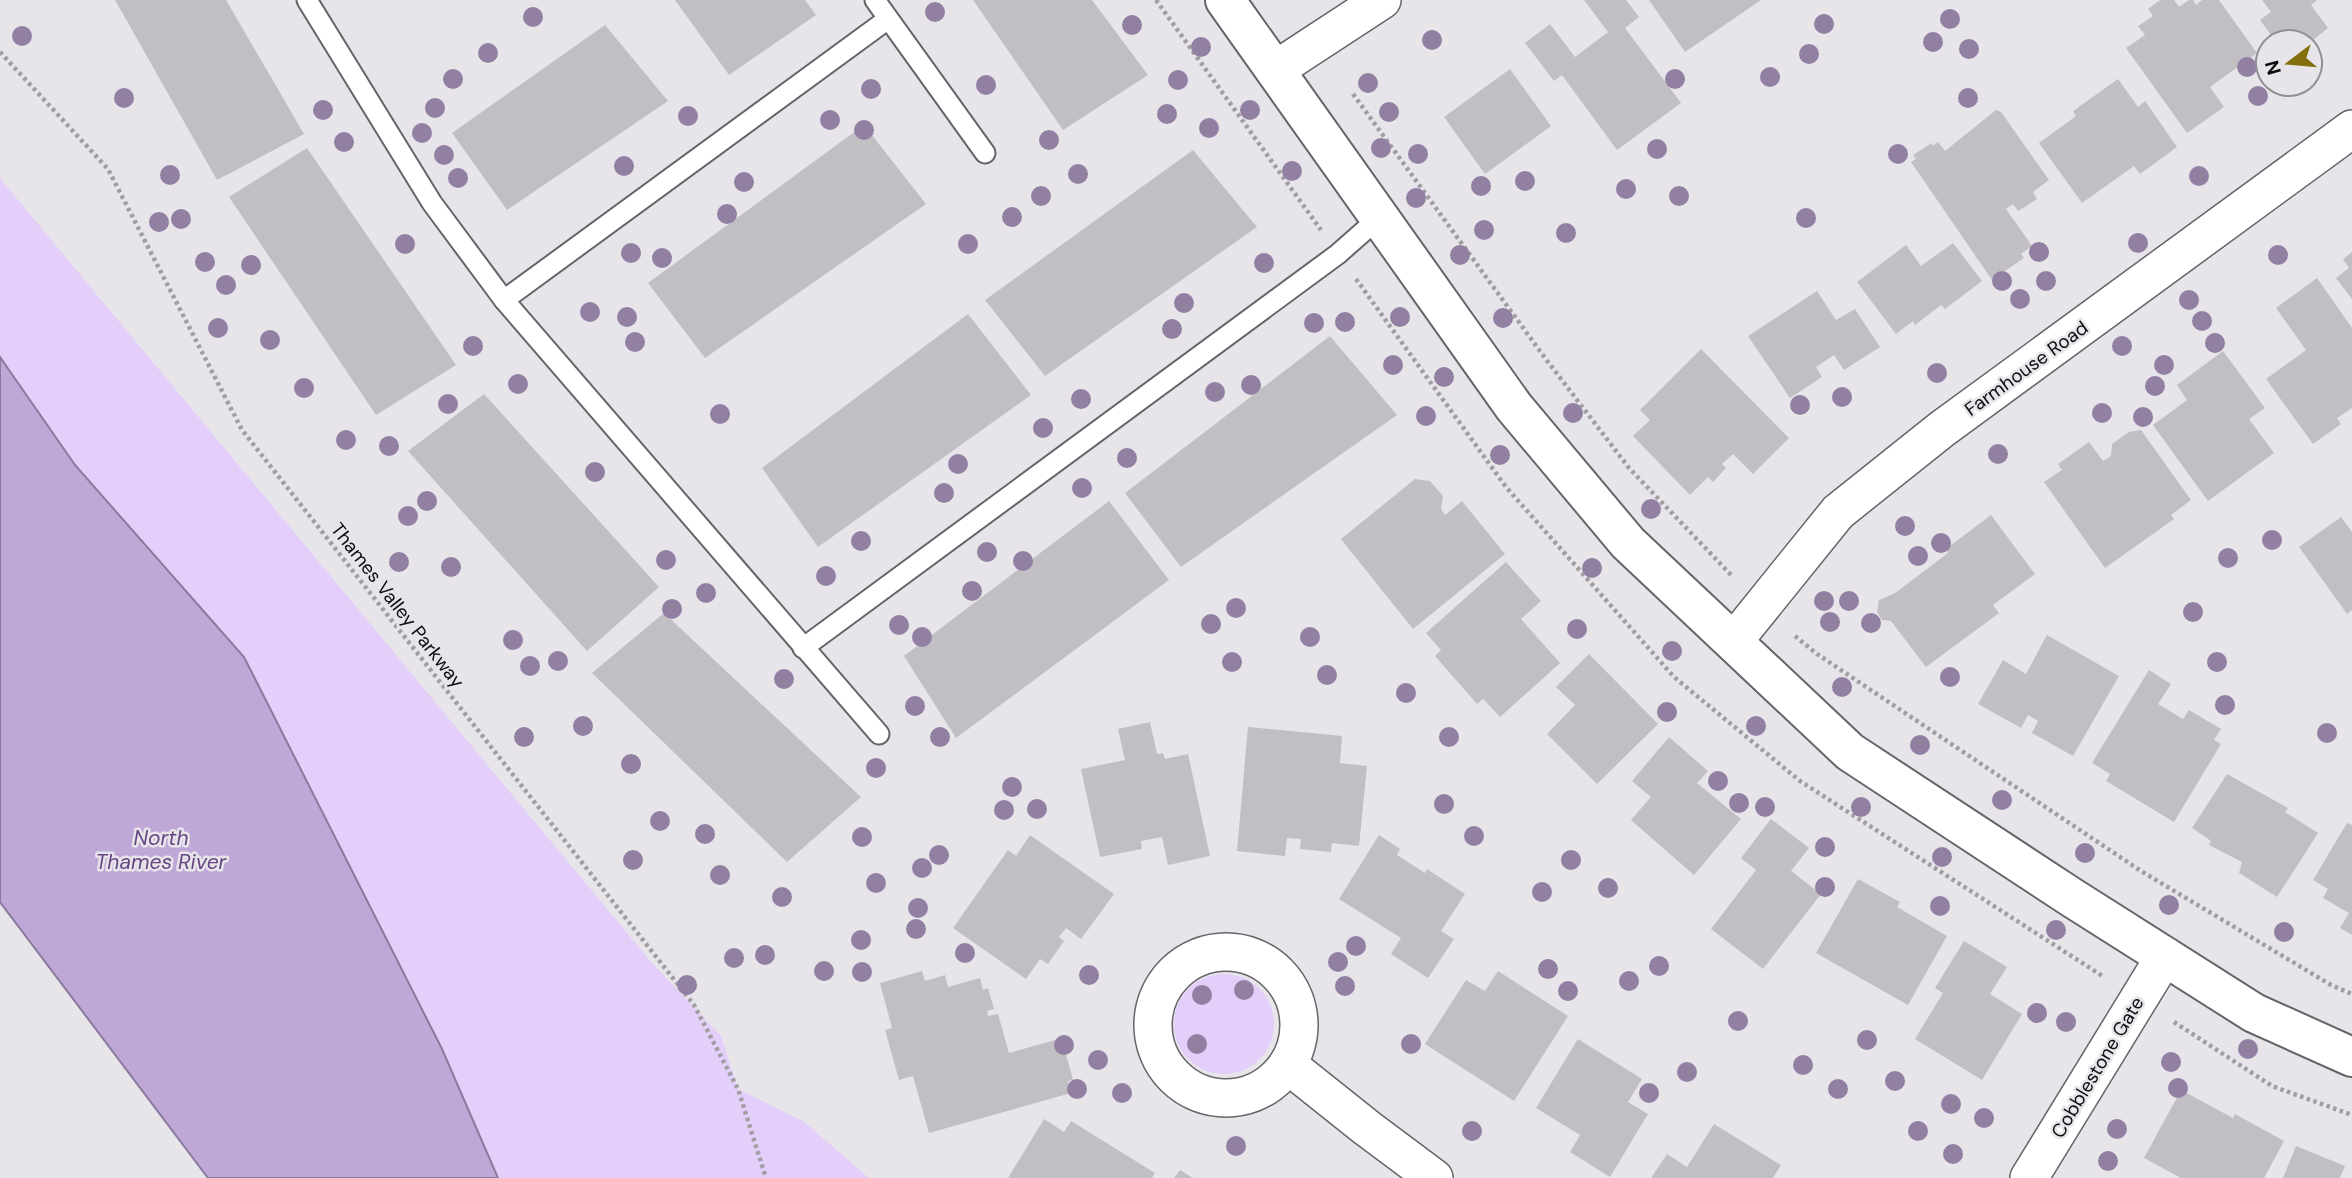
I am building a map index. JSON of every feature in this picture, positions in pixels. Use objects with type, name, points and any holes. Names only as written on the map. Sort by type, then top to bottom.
[{"type":"street","points":[[1225,0],[1514,407],[1628,543],[1850,752],[2254,1013],[2352,1057]]},
{"type":"street","points":[[1275,70],[1382,0]]},
{"type":"street","name":"Farmhouse Road","points":[[1733,642],[1839,512],[1942,429],[2352,129]]},
{"type":"street","points":[[1239,952],[1261,960],[1280,975],[1293,995],[1299,1019],[1297,1043],[1288,1065],[1271,1084],[1250,1095],[1225,1099],[1201,1095],[1179,1083],[1163,1065],[1153,1042],[1152,1017],[1159,993],[1173,973],[1192,959],[1203,955],[1239,952]]},
{"type":"street","name":"Cobblestone Gate","points":[[2029,1178],[2165,956]]},
{"type":"street","points":[[1288,1065],[1434,1178]]},
{"type":"lane","points":[[307,0],[432,202],[504,300],[879,734]]},
{"type":"lane","points":[[874,0],[985,153]]},
{"type":"lane","points":[[504,300],[888,19]]},
{"type":"lane","points":[[803,648],[1338,254],[1380,217]]},
{"type":"path","points":[[1156,0],[1338,254]]},
{"type":"path","name":"Thames Valley Parkway","points":[[0,52],[108,169],[242,430],[694,1005],[738,1089],[766,1178]]},
{"type":"path","points":[[1353,94],[1545,358],[1629,468],[1733,578]]},
{"type":"path","points":[[1795,636],[1828,662],[2141,871],[2331,985],[2352,994]]},
{"type":"path","points":[[2174,1022],[2272,1086],[2352,1115]]},
{"type":"shaded area","points":[[0,178],[652,963],[721,1036],[738,1089],[803,1121],[869,1178],[477,1178],[0,378]]},
{"type":"shaded area","points":[[1224,974],[1243,978],[1259,989],[1270,1005],[1274,1024],[1270,1043],[1259,1059],[1243,1070],[1224,1074],[1205,1070],[1189,1059],[1178,1043],[1174,1024],[1178,1005],[1189,989],[1205,978]]},
{"type":"water","name":"North Thames River","points":[[0,357],[75,465],[244,657],[442,1049],[498,1178],[208,1178],[0,902]]},
{"type":"building","points":[[115,0],[226,0],[304,134],[217,180]]},
{"type":"building","points":[[675,0],[805,0],[816,15],[729,75]]},
{"type":"building","points":[[973,0],[1092,0],[1148,75],[1063,130]]},
{"type":"building","points":[[1584,0],[1626,0],[1639,17],[1625,28],[1681,103],[1617,150],[1562,75],[1554,81],[1525,43],[1550,24],[1575,57],[1608,32]]},
{"type":"building","points":[[1649,0],[1761,0],[1685,52]]},
{"type":"building","points":[[2160,0],[2174,0],[2179,7],[2189,0],[2193,0],[2196,5],[2202,0],[2219,0],[2254,49],[2254,55],[2210,87],[2224,107],[2187,133],[2126,48],[2145,35],[2138,26],[2153,16],[2148,9]]},
{"type":"building","points":[[2262,0],[2317,0],[2311,5],[2328,28],[2324,31],[2324,28],[2266,28],[2260,20],[2271,12]]},
{"type":"building","points":[[605,25],[668,101],[507,210],[452,133]]},
{"type":"building","points":[[1510,69],[1551,126],[1485,174],[1444,117]]},
{"type":"building","points":[[2118,79],[2138,107],[2145,101],[2177,147],[2140,174],[2134,166],[2082,203],[2039,143],[2076,116],[2073,111]]},
{"type":"building","points":[[1996,110],[2001,112],[2049,180],[2033,192],[2037,199],[2018,211],[2013,204],[2006,209],[2032,246],[2021,254],[2024,258],[1992,280],[1911,162],[1916,159],[1913,155],[1932,143],[1933,146],[1938,142],[1945,151]]},
{"type":"building","points":[[864,125],[926,204],[705,358],[648,283]]},
{"type":"building","points":[[307,148],[456,365],[376,415],[229,197]]},
{"type":"building","points":[[1193,150],[1257,227],[1045,376],[985,300]]},
{"type":"building","points":[[1953,243],[1982,281],[1945,309],[1941,305],[1915,325],[1913,321],[1896,334],[1857,282],[1906,245],[1921,266]]},
{"type":"building","points":[[2352,252],[2352,299],[2336,278],[2349,268],[2343,259]]},
{"type":"building","points":[[2317,278],[2352,328],[2352,408],[2337,418],[2341,424],[2313,444],[2266,379],[2306,350],[2276,308]]},
{"type":"building","points":[[1817,291],[1836,320],[1855,309],[1880,347],[1844,370],[1834,355],[1816,367],[1822,377],[1790,398],[1748,336]]},
{"type":"building","points":[[968,314],[1031,395],[818,547],[762,468]]},
{"type":"building","points":[[1330,336],[1397,415],[1181,567],[1125,493]]},
{"type":"building","points":[[1701,349],[1789,438],[1753,474],[1733,454],[1722,464],[1726,468],[1713,482],[1708,477],[1690,495],[1633,436],[1650,420],[1640,410]]},
{"type":"building","points":[[2223,351],[2265,408],[2249,419],[2274,453],[2208,501],[2153,425],[2187,400],[2177,385]]},
{"type":"building","points":[[484,394],[659,587],[587,651],[408,451]]},
{"type":"building","points":[[2141,430],[2191,500],[2171,515],[2174,519],[2105,568],[2044,482],[2062,470],[2058,464],[2089,442],[2103,461],[2111,456],[2112,444],[2129,432]]},
{"type":"building","points":[[1415,479],[1430,481],[1443,496],[1441,509],[1445,515],[1462,501],[1505,554],[1413,629],[1341,539]]},
{"type":"building","points":[[1109,501],[1169,580],[956,738],[904,656]]},
{"type":"building","points":[[1991,515],[2035,574],[1993,605],[1999,613],[1926,667],[1891,621],[1882,620],[1877,612],[1879,600],[1895,593],[1948,553],[1946,549]]},
{"type":"building","points":[[2341,517],[2352,532],[2352,610],[2347,614],[2299,547]]},
{"type":"building","points":[[1506,562],[1541,601],[1521,619],[1560,663],[1500,717],[1483,699],[1477,704],[1435,656],[1441,650],[1426,633]]},
{"type":"building","points":[[664,613],[861,797],[787,862],[592,673]]},
{"type":"building","points":[[2047,635],[2119,676],[2073,756],[2032,733],[2038,721],[2028,715],[2021,728],[1978,704],[2003,660],[2026,674]]},
{"type":"building","points":[[1589,654],[1658,724],[1597,784],[1547,734],[1575,705],[1556,687]]},
{"type":"building","points":[[2149,670],[2171,684],[2158,704],[2183,719],[2189,710],[2221,729],[2214,740],[2221,744],[2174,822],[2106,781],[2110,774],[2092,763]]},
{"type":"building","points":[[1150,722],[1157,754],[1163,753],[1165,759],[1188,754],[1210,856],[1168,865],[1162,837],[1141,841],[1142,849],[1100,857],[1081,769],[1125,760],[1118,729]]},
{"type":"building","points":[[1248,727],[1342,736],[1340,763],[1367,766],[1359,846],[1332,843],[1331,852],[1300,849],[1301,839],[1287,838],[1285,856],[1237,851]]},
{"type":"building","points":[[1669,737],[1708,771],[1697,783],[1741,819],[1694,875],[1631,820],[1651,797],[1632,781]]},
{"type":"building","points":[[2227,774],[2288,808],[2285,812],[2318,833],[2277,897],[2239,873],[2242,862],[2209,845],[2211,841],[2192,828]]},
{"type":"building","points":[[1771,819],[1809,848],[1791,871],[1821,894],[1763,969],[1711,929],[1756,870],[1741,858]]},
{"type":"building","points":[[2347,823],[2352,825],[2352,935],[2340,928],[2349,913],[2323,898],[2328,889],[2313,880]]},
{"type":"building","points":[[1030,835],[1114,894],[1081,939],[1066,928],[1059,937],[1064,941],[1048,964],[1040,959],[1026,979],[953,928],[1008,850],[1016,856]]},
{"type":"building","points":[[1379,835],[1400,849],[1397,855],[1425,873],[1427,869],[1465,894],[1441,931],[1454,939],[1428,978],[1391,954],[1401,938],[1339,899]]},
{"type":"building","points":[[1858,879],[1900,902],[1897,907],[1947,936],[1908,1005],[1816,953]]},
{"type":"building","points":[[1964,941],[2007,967],[1990,994],[2022,1014],[1982,1080],[1915,1039],[1943,993],[1935,988]]},
{"type":"building","points":[[922,971],[925,981],[945,975],[948,987],[980,978],[983,990],[988,988],[994,1009],[987,1011],[988,1016],[998,1014],[1009,1053],[1055,1040],[1058,1053],[1065,1051],[1073,1080],[1068,1081],[1071,1093],[929,1133],[913,1076],[899,1080],[885,1030],[892,1028],[880,983]]},
{"type":"building","points":[[1498,971],[1568,1016],[1514,1101],[1425,1044],[1466,980],[1485,991]]},
{"type":"building","points":[[1578,1039],[1642,1079],[1628,1102],[1648,1114],[1610,1177],[1570,1152],[1580,1135],[1536,1108]]},
{"type":"building","points":[[2181,1090],[2233,1118],[2235,1114],[2284,1141],[2264,1178],[2181,1178],[2144,1158]]},
{"type":"building","points":[[1044,1119],[1064,1132],[1071,1121],[1155,1173],[1152,1178],[1008,1178]]},
{"type":"building","points":[[1714,1124],[1781,1165],[1773,1178],[1651,1178],[1667,1154],[1687,1167]]},
{"type":"building","points":[[2296,1146],[2345,1166],[2340,1178],[2283,1178]]},
{"type":"building","points":[[1180,1170],[1193,1178],[1174,1178]]}]
